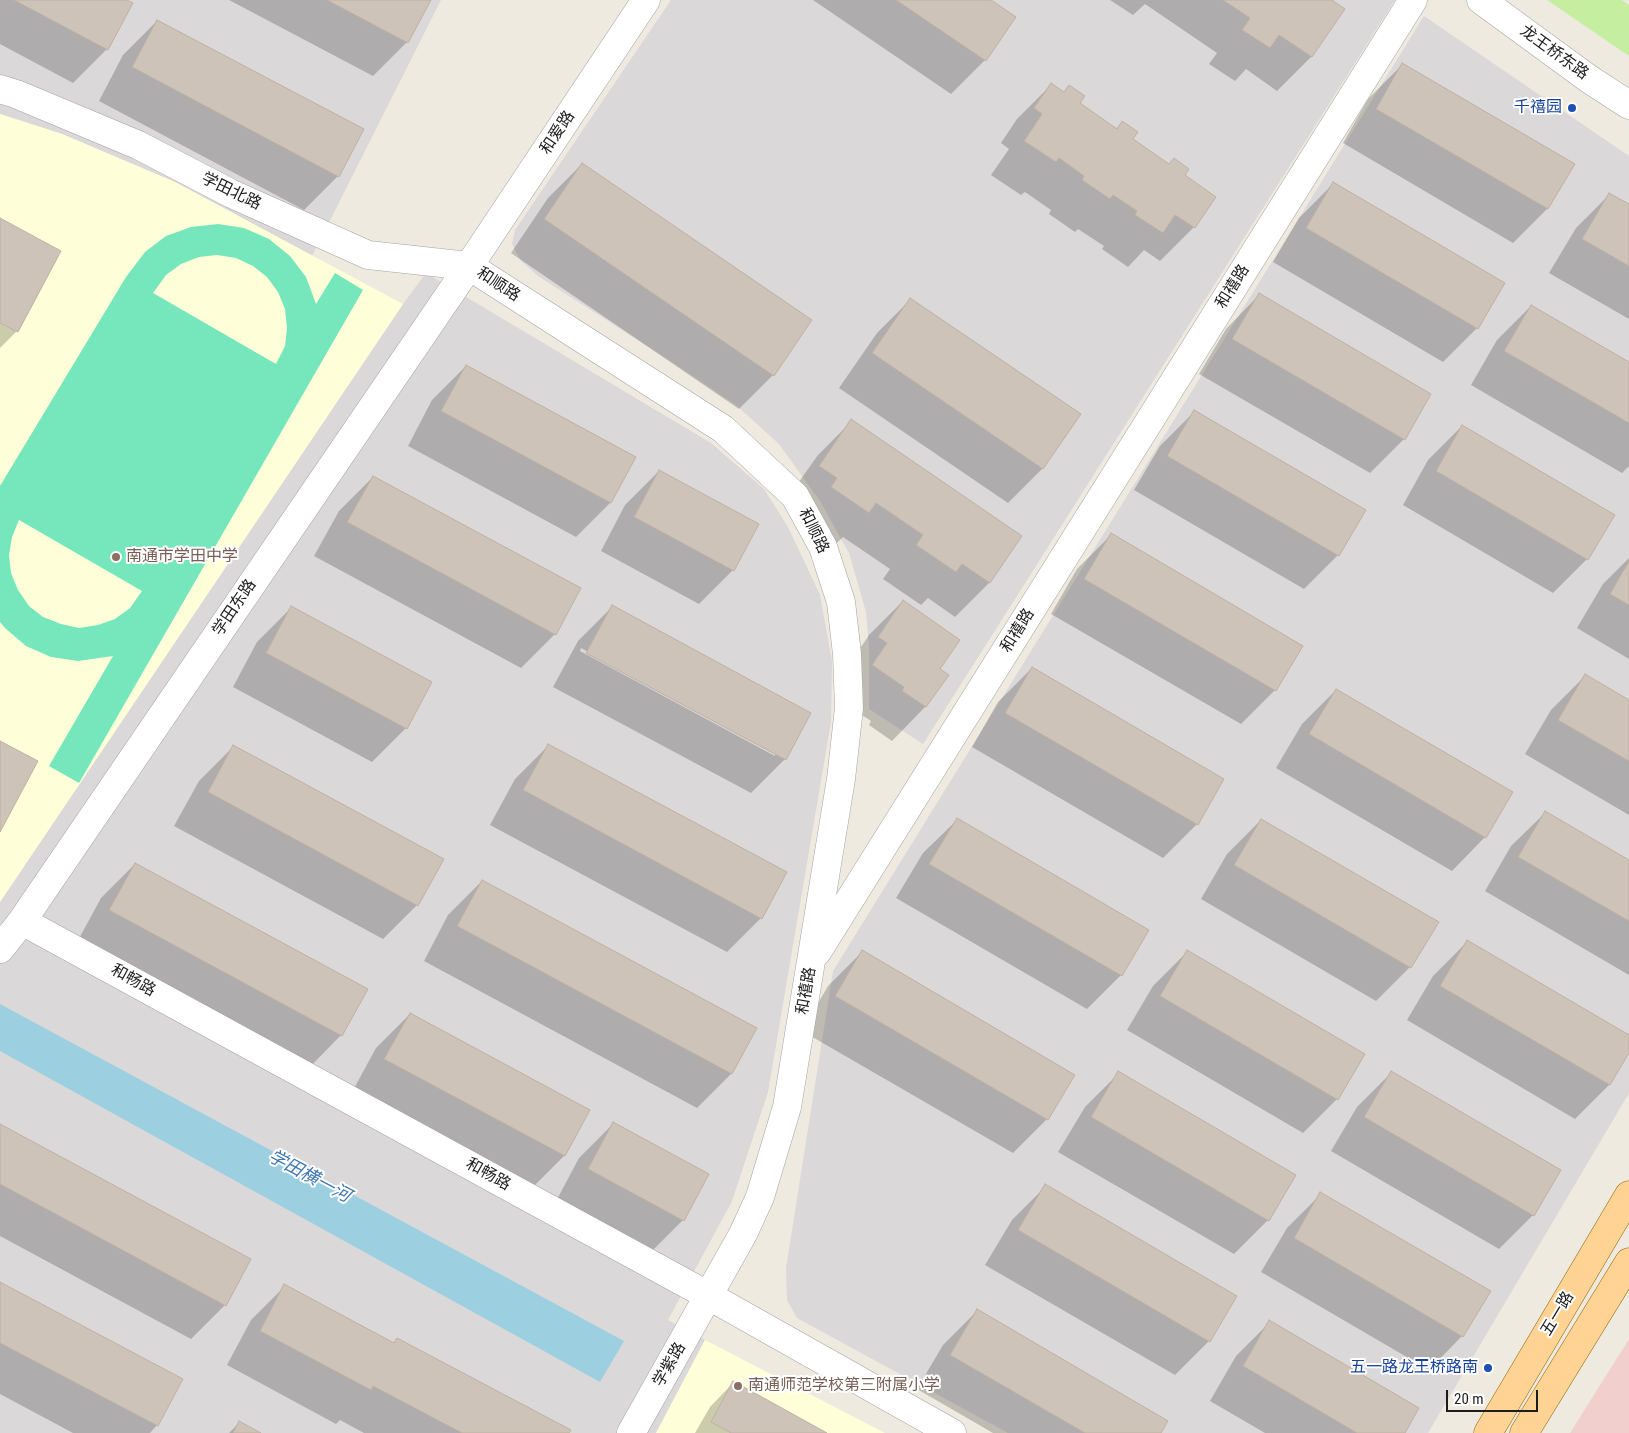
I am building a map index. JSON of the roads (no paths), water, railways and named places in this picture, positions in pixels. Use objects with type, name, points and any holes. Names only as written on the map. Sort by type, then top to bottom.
[{"type":"main road","name":"五一路","points":[[1488,1433],[1629,1195]]},
{"type":"main road","name":"五一路","points":[[1524,1433],[1629,1262]]},
{"type":"street","name":"和爱路","points":[[469,266],[646,0]]},
{"type":"street","name":"和禧路","points":[[709,1296],[744,1234],[760,1197],[772,1160],[787,1107],[811,962],[1413,0]]},
{"type":"street","name":"龙王桥东路","points":[[1481,0],[1589,79],[1629,105]]},
{"type":"street","name":"学田北路","points":[[0,90],[16,94],[138,146],[232,194],[368,254],[469,266]]},
{"type":"street","name":"学田东路","points":[[0,949],[22,921],[469,266]]},
{"type":"street","name":"和顺路","points":[[469,266],[723,429],[796,496],[823,546],[841,602],[847,654],[849,708],[840,779],[811,962]]},
{"type":"street","name":"和畅路","points":[[22,921],[709,1296],[952,1433]]},
{"type":"street","name":"学紫路","points":[[632,1433],[709,1296]]},
{"type":"water","name":"学田横一河","points":[[0,1004],[624,1341],[600,1382],[0,1051]]},
{"type":"place","name":"千禧园","points":[[1572,108]]},
{"type":"place","name":"南通市学田中学","points":[[116,557]]},
{"type":"place","name":"五一路龙王桥路南","points":[[1488,1368]]},
{"type":"place","name":"南通师范学校第三附属小学","points":[[738,1386]]}]
